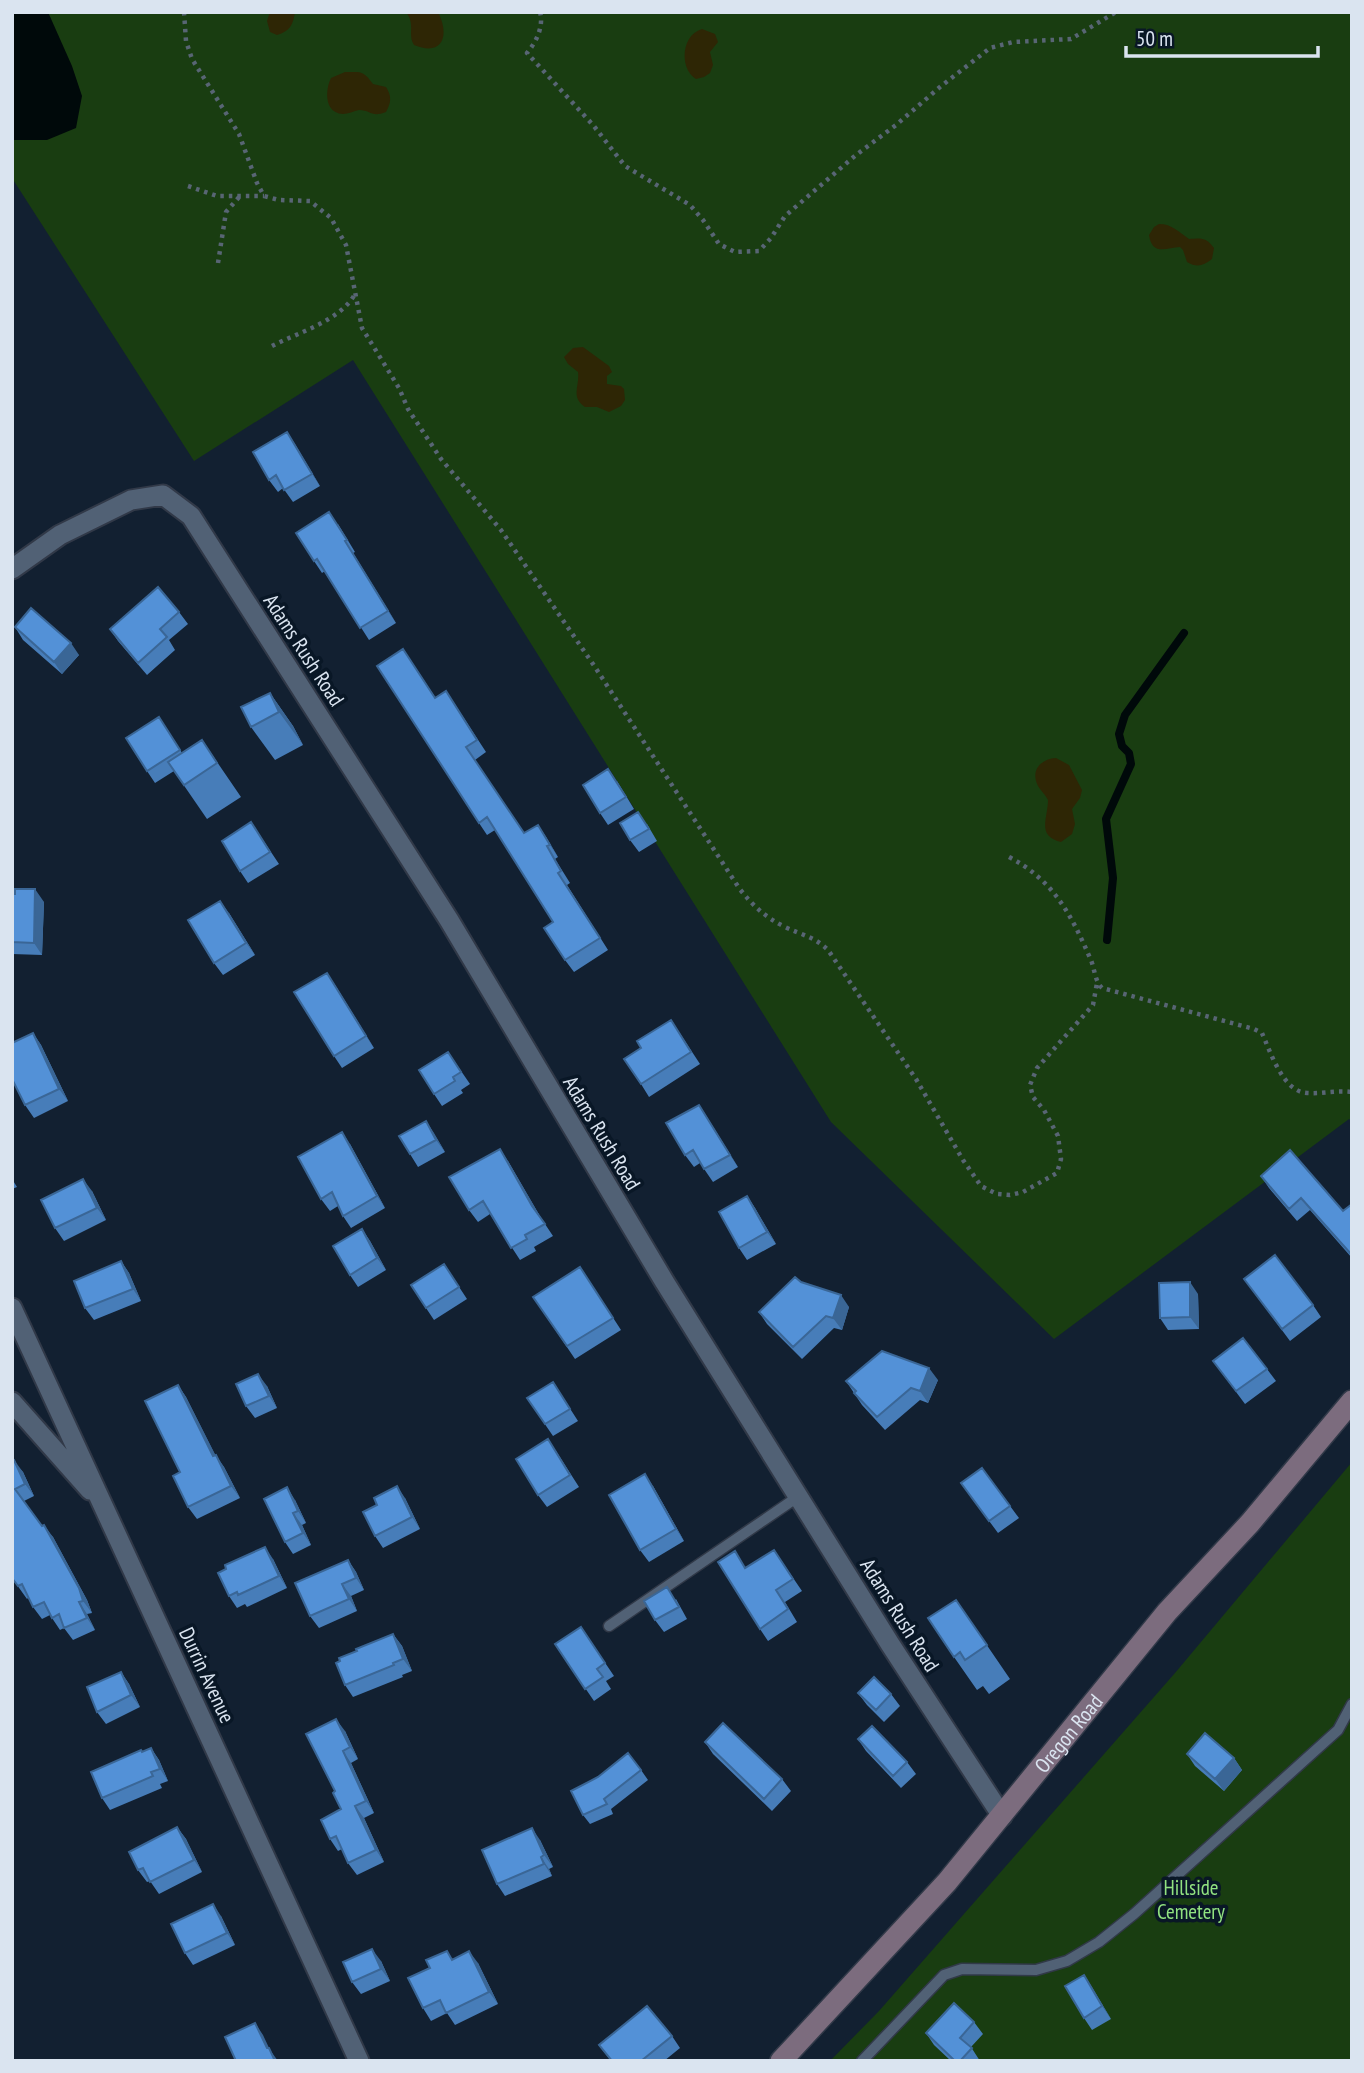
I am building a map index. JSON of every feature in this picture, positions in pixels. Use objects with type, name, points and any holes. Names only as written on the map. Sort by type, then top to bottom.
[{"type":"street","name":"Adams Rush Road","points":[[12,569],[60,535],[131,499],[163,495],[191,516],[449,920],[657,1270],[890,1644],[1002,1815]]},
{"type":"street","name":"Durrin Avenue","points":[[12,1308],[359,2061]]},
{"type":"street","name":"Oregon Road","points":[[781,2061],[947,1882],[1167,1612],[1250,1523],[1352,1401]]},
{"type":"street","points":[[12,1402],[105,1507]]},
{"type":"lane","points":[[610,1626],[799,1496]]},
{"type":"lane","points":[[862,2061],[944,1975],[962,1969],[1036,1970],[1066,1961],[1099,1942],[1338,1730],[1352,1704]]},
{"type":"path","points":[[184,12],[186,41],[192,59],[239,134],[254,177],[264,196]]},
{"type":"path","points":[[540,12],[541,29],[527,53],[593,125],[625,166],[690,205],[704,220],[719,244],[735,252],[759,251],[785,216],[856,155],[990,48],[1013,42],[1071,39],[1116,12]]},
{"type":"path","points":[[188,186],[218,196],[264,196],[279,200],[310,201],[331,218],[346,245],[362,328],[399,388],[408,410],[441,459],[509,541],[739,888],[755,909],[784,926],[818,940],[828,950],[916,1079],[981,1186],[997,1194],[1010,1195],[1023,1192],[1057,1173],[1061,1159],[1058,1136],[1044,1110],[1033,1097],[1030,1085],[1037,1069],[1093,1005],[1097,984],[1085,945],[1057,895],[1043,879],[1009,857]]},
{"type":"path","points":[[218,263],[226,212],[240,195]]},
{"type":"path","points":[[272,346],[337,314],[349,305],[356,293]]},
{"type":"path","points":[[1097,984],[1102,988],[1262,1033],[1283,1078],[1296,1090],[1305,1093],[1338,1090],[1352,1092]]},
{"type":"green space","points":[[12,12],[1352,12],[1352,1121],[1349,1119],[1054,1339],[831,1122],[353,360],[194,461],[12,178]]},
{"type":"green space","name":"Hillside Cemetery","points":[[1352,1462],[1352,2061],[830,2061],[879,2011],[1175,1673]]},
{"type":"sand","points":[[270,12],[295,12],[290,27],[285,32],[277,35],[270,32],[267,21]]},
{"type":"sand","points":[[406,12],[438,12],[443,36],[438,46],[424,48],[414,45]]},
{"type":"sand","points":[[702,29],[715,34],[718,42],[710,52],[713,65],[710,73],[696,79],[687,68],[685,53],[690,38]]},
{"type":"sand","points":[[345,72],[361,73],[373,84],[386,87],[390,100],[386,112],[374,114],[359,110],[343,114],[332,110],[327,94],[329,83],[331,78]]},
{"type":"sand","points":[[1159,224],[1172,227],[1189,239],[1206,240],[1214,248],[1212,259],[1197,266],[1187,262],[1180,247],[1156,248],[1149,235]]},
{"type":"sand","points":[[583,347],[609,366],[612,372],[607,376],[607,384],[624,389],[625,400],[621,406],[609,412],[597,407],[585,407],[580,403],[577,395],[578,372],[564,357],[573,348]]},
{"type":"sand","points":[[1056,758],[1069,765],[1082,790],[1072,809],[1075,824],[1072,834],[1061,842],[1053,839],[1046,831],[1048,800],[1038,786],[1035,775],[1038,766]]},
{"type":"shaded area","points":[[12,12],[48,12],[82,96],[76,128],[47,140],[12,140]]},
{"type":"building","points":[[287,432],[312,474],[284,490],[276,475],[269,480],[253,452]]},
{"type":"building","points":[[329,512],[388,611],[360,628],[317,559],[314,561],[296,533]]},
{"type":"building","points":[[158,587],[179,612],[160,629],[167,637],[138,663],[110,629]]},
{"type":"building","points":[[31,608],[71,643],[54,662],[15,627]]},
{"type":"building","points":[[403,649],[435,698],[446,691],[477,740],[466,747],[524,833],[538,825],[561,871],[558,873],[600,938],[565,960],[544,928],[553,922],[487,817],[479,823],[377,666]]},
{"type":"building","points":[[270,693],[279,712],[251,727],[241,707]]},
{"type":"building","points":[[159,717],[180,750],[147,771],[126,738]]},
{"type":"building","points":[[202,740],[217,763],[184,785],[168,762]]},
{"type":"building","points":[[608,769],[626,797],[600,813],[583,785]]},
{"type":"building","points":[[638,812],[649,829],[630,840],[620,823]]},
{"type":"building","points":[[251,822],[270,852],[240,871],[222,841]]},
{"type":"building","points":[[15,889],[35,889],[34,943],[12,942],[12,894],[15,894]]},
{"type":"building","points":[[220,901],[246,943],[214,963],[188,920]]},
{"type":"building","points":[[327,973],[366,1036],[334,1056],[294,992]]},
{"type":"building","points":[[671,1020],[691,1052],[641,1084],[624,1059],[641,1048],[637,1041]]},
{"type":"building","points":[[33,1033],[59,1089],[25,1105],[12,1079],[12,1043]]},
{"type":"building","points":[[448,1052],[461,1072],[453,1077],[455,1081],[434,1094],[419,1070]]},
{"type":"building","points":[[699,1105],[730,1155],[704,1169],[693,1150],[685,1155],[666,1123]]},
{"type":"building","points":[[426,1121],[436,1140],[410,1154],[399,1136]]},
{"type":"building","points":[[342,1132],[377,1196],[343,1216],[332,1192],[321,1199],[298,1157]]},
{"type":"building","points":[[500,1149],[545,1224],[525,1235],[527,1239],[511,1248],[483,1201],[469,1210],[449,1177]]},
{"type":"building","points":[[1290,1150],[1343,1211],[1352,1204],[1351,1254],[1301,1198],[1289,1209],[1261,1176]]},
{"type":"building","points":[[83,1179],[97,1208],[55,1228],[41,1200]]},
{"type":"building","points":[[747,1196],[767,1232],[739,1248],[719,1212]]},
{"type":"building","points":[[362,1229],[377,1258],[350,1275],[333,1246]]},
{"type":"building","points":[[1275,1255],[1313,1305],[1282,1329],[1244,1279]]},
{"type":"building","points":[[121,1261],[133,1289],[85,1308],[74,1281]]},
{"type":"building","points":[[444,1264],[459,1287],[426,1308],[411,1285]]},
{"type":"building","points":[[580,1267],[613,1318],[567,1346],[533,1297]]},
{"type":"building","points":[[795,1277],[801,1282],[841,1295],[833,1318],[826,1316],[793,1347],[759,1312]]},
{"type":"building","points":[[1190,1282],[1190,1317],[1160,1318],[1159,1283]]},
{"type":"building","points":[[1243,1338],[1267,1369],[1236,1391],[1213,1361]]},
{"type":"building","points":[[882,1351],[929,1368],[920,1391],[911,1388],[877,1417],[846,1381]]},
{"type":"building","points":[[258,1374],[269,1396],[246,1406],[236,1384]]},
{"type":"building","points":[[553,1382],[570,1409],[545,1424],[527,1398]]},
{"type":"building","points":[[178,1385],[231,1486],[188,1507],[173,1476],[180,1472],[145,1401]]},
{"type":"building","points":[[548,1439],[570,1475],[538,1495],[516,1459]]},
{"type":"building","points":[[14,1460],[25,1484],[15,1489],[42,1526],[44,1525],[79,1588],[83,1601],[79,1602],[87,1618],[64,1628],[59,1614],[52,1618],[44,1602],[33,1607],[22,1584],[18,1586],[12,1578]]},
{"type":"building","points":[[982,1468],[1010,1506],[989,1521],[961,1483]]},
{"type":"building","points":[[645,1474],[676,1529],[640,1550],[609,1495]]},
{"type":"building","points":[[397,1486],[412,1517],[375,1536],[363,1512],[377,1505],[374,1498]]},
{"type":"building","points":[[287,1487],[298,1511],[293,1513],[303,1533],[285,1542],[264,1499]]},
{"type":"building","points":[[265,1547],[279,1576],[238,1595],[237,1592],[229,1596],[218,1573],[226,1569],[225,1565]]},
{"type":"building","points":[[774,1550],[793,1579],[776,1590],[788,1609],[760,1629],[718,1562],[735,1551],[745,1568]]},
{"type":"building","points":[[348,1560],[356,1578],[342,1584],[349,1599],[310,1616],[295,1583]]},
{"type":"building","points":[[667,1587],[679,1607],[655,1620],[644,1601]]},
{"type":"building","points":[[956,1600],[987,1645],[965,1660],[960,1652],[954,1657],[928,1618]]},
{"type":"building","points":[[581,1627],[605,1663],[597,1669],[603,1677],[585,1689],[555,1644]]},
{"type":"building","points":[[393,1634],[403,1659],[345,1685],[336,1663],[340,1661],[339,1658]]},
{"type":"building","points":[[121,1672],[131,1695],[97,1712],[87,1687]]},
{"type":"building","points":[[874,1677],[891,1694],[876,1710],[858,1693]]},
{"type":"building","points":[[336,1719],[350,1747],[343,1751],[366,1801],[355,1806],[376,1850],[348,1863],[336,1836],[330,1839],[321,1820],[341,1809],[333,1793],[335,1791],[306,1734]]},
{"type":"building","points":[[723,1723],[782,1779],[764,1799],[705,1742]]},
{"type":"building","points":[[872,1726],[907,1762],[893,1776],[858,1739]]},
{"type":"building","points":[[1205,1733],[1234,1758],[1215,1779],[1187,1754]]},
{"type":"building","points":[[151,1748],[160,1769],[151,1772],[153,1776],[102,1798],[91,1772]]},
{"type":"building","points":[[628,1753],[641,1770],[604,1799],[607,1804],[583,1815],[571,1791],[598,1777]]},
{"type":"building","points":[[177,1827],[194,1860],[150,1882],[143,1868],[138,1870],[129,1852]]},
{"type":"building","points":[[532,1828],[544,1855],[541,1857],[544,1864],[497,1884],[482,1850]]},
{"type":"building","points":[[213,1904],[227,1933],[185,1953],[171,1924]]},
{"type":"building","points":[[372,1949],[381,1969],[352,1982],[343,1962]]},
{"type":"building","points":[[447,1951],[452,1960],[469,1951],[489,1992],[446,2013],[440,2000],[423,2008],[408,1978],[430,1968],[426,1960]]},
{"type":"building","points":[[1084,1975],[1102,2006],[1084,2018],[1065,1986]]},
{"type":"building","points":[[954,2003],[974,2022],[960,2038],[972,2048],[960,2061],[955,2061],[926,2033]]},
{"type":"building","points":[[647,2006],[672,2036],[641,2061],[612,2061],[599,2045]]},
{"type":"building","points":[[255,2023],[275,2061],[236,2061],[225,2037]]},
{"type":"waterway","points":[[1107,940],[1113,878],[1106,819],[1131,764],[1129,753],[1122,746],[1119,734],[1125,715],[1184,633]]}]
